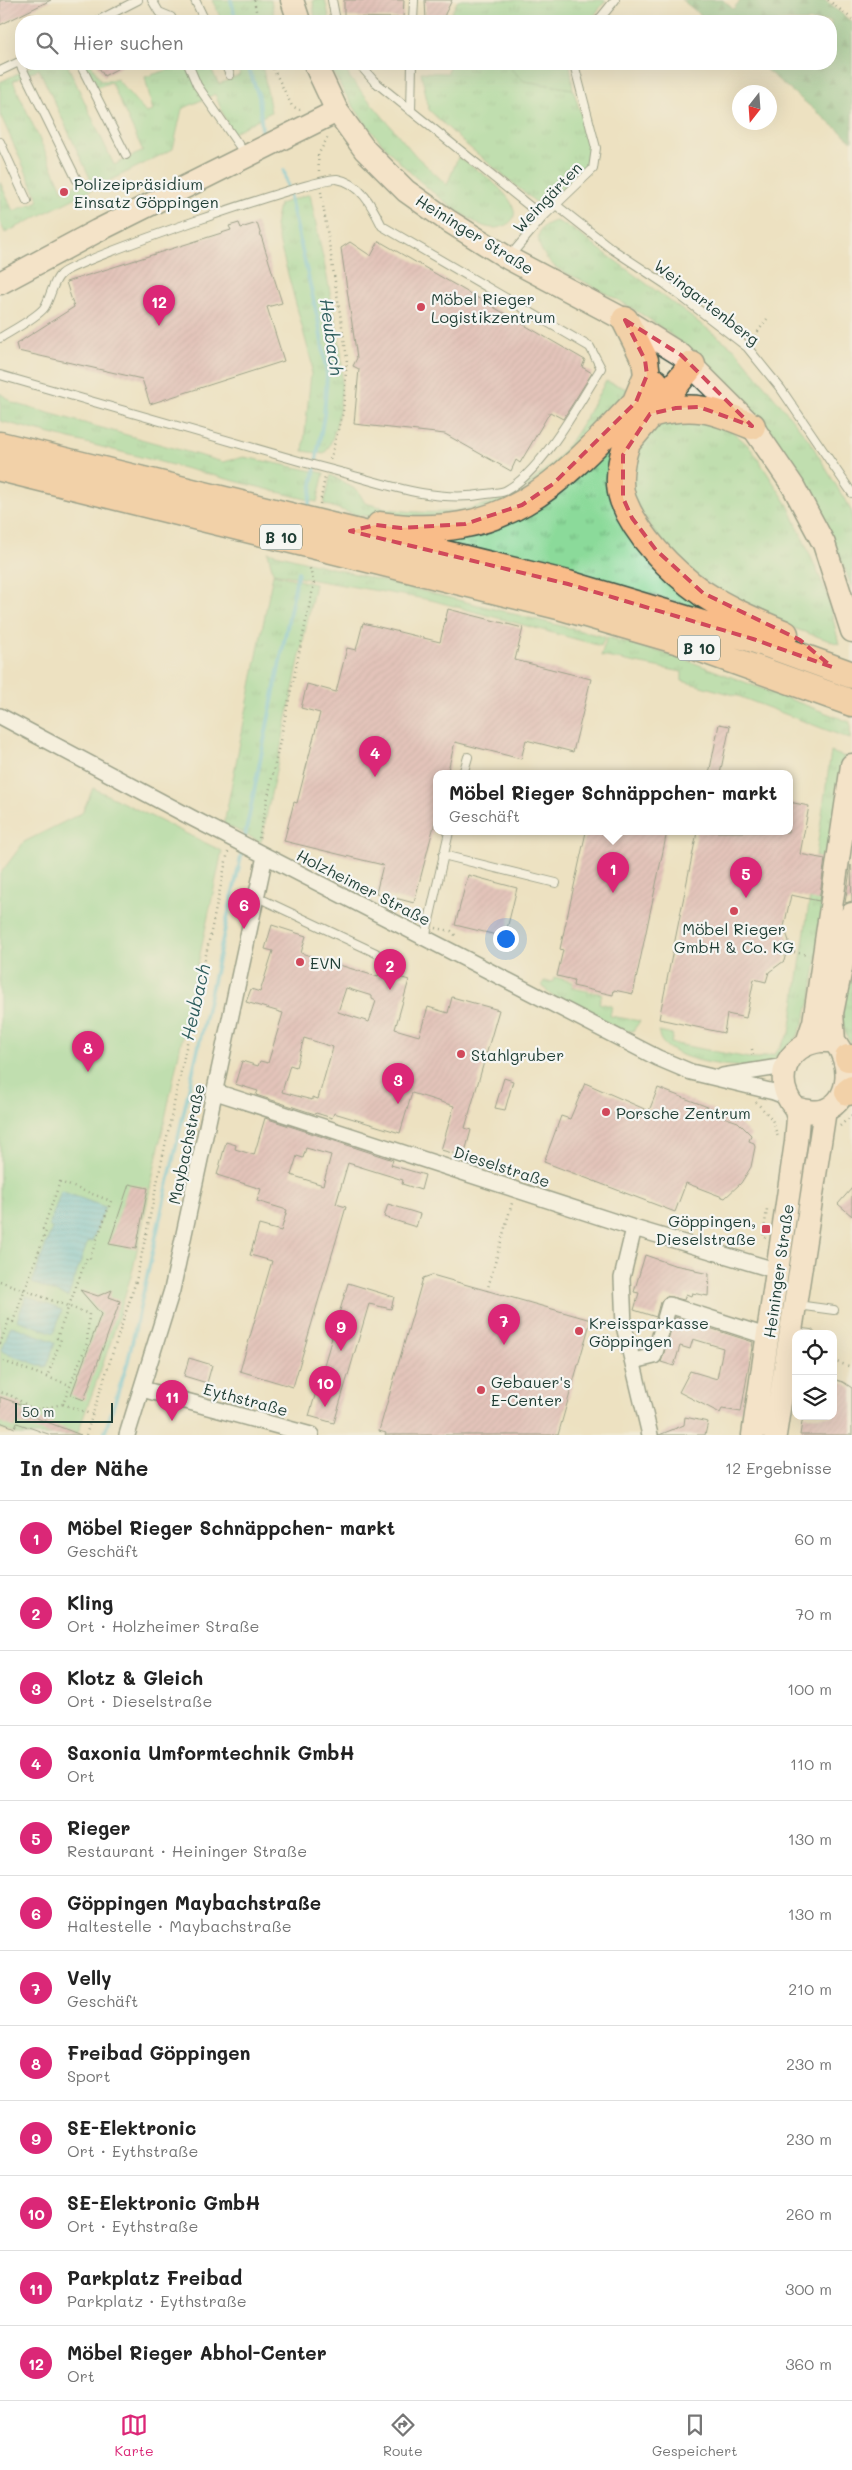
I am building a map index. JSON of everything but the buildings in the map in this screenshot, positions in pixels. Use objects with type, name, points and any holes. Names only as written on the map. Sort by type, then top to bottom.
[{"type":"highway","name":"B 10","points":[[625,320],[645,360],[647,375],[643,408]]},
{"type":"highway","name":"B 10","points":[[350,531],[376,525],[400,528],[465,524],[491,517],[522,505],[553,484],[643,408],[687,360]]},
{"type":"highway","points":[[752,426],[699,407],[643,408],[634,433],[623,455],[620,478],[623,498],[632,518],[656,550],[682,577],[726,607],[800,640],[842,671]]},
{"type":"highway","name":"B 10","points":[[0,445],[568,584],[744,636],[842,671]]},
{"type":"highway","name":"B 10","points":[[0,468],[562,607],[679,641],[843,699]]},
{"type":"main road","points":[[292,0],[296,15]]},
{"type":"main road","name":"Heininger Straße","points":[[317,70],[329,115],[406,192],[508,258],[625,320],[687,360],[752,426],[793,486],[824,544],[852,631]]},
{"type":"main road","points":[[0,283],[329,115]]},
{"type":"main road","points":[[852,765],[815,1012],[807,1043],[792,1055],[785,1066],[784,1088],[791,1102],[812,1111],[825,1110],[839,1102],[850,1091],[851,1071],[832,1013],[852,914]]},
{"type":"main road","points":[[807,1043],[845,1053]]},
{"type":"main road","name":"Heininger Straße","points":[[753,1435],[769,1337],[796,1142],[798,1118],[791,1102]]},
{"type":"main road","name":"Heininger Straße","points":[[800,1330],[796,1305],[825,1110]]},
{"type":"main road","points":[[773,1306],[776,1320],[783,1329],[792,1331]]},
{"type":"main road","name":"Heininger Straße","points":[[775,1435],[792,1368]]},
{"type":"street","name":"Holzheimer Straße","points":[[0,716],[260,854],[427,932],[658,1058],[691,1072],[754,1087],[791,1102]]},
{"type":"street","name":"Maybachstraße","points":[[127,1435],[172,1290],[257,897],[260,854]]},
{"type":"street","name":"Holzheimer Straße","points":[[717,1077],[785,1066]]},
{"type":"street","name":"Dieselstraße","points":[[216,1092],[634,1228],[778,1271]]},
{"type":"street","points":[[634,1228],[622,1278],[624,1326],[634,1361],[650,1435]]},
{"type":"street","points":[[634,1361],[654,1356],[669,1305],[769,1337]]},
{"type":"street","name":"Eythstraße","points":[[142,1389],[311,1435]]},
{"type":"lane","points":[[109,15],[138,0]]},
{"type":"lane","points":[[152,0],[159,12],[159,15]]},
{"type":"lane","points":[[195,0],[202,15]]},
{"type":"lane","points":[[332,0],[335,15]]},
{"type":"lane","points":[[413,15],[414,0]]},
{"type":"lane","points":[[603,15],[615,0]]},
{"type":"lane","points":[[159,12],[166,15]]},
{"type":"lane","points":[[0,71],[15,64]]},
{"type":"lane","points":[[24,70],[77,180]]},
{"type":"lane","points":[[83,70],[126,155]]},
{"type":"lane","points":[[190,70],[196,85],[246,156]]},
{"type":"lane","points":[[228,70],[230,75]]},
{"type":"lane","points":[[363,70],[374,82],[543,217]]},
{"type":"lane","points":[[410,111],[412,70]]},
{"type":"lane","name":"Weingärten","points":[[508,258],[543,217],[593,169],[596,148],[576,70]]},
{"type":"lane","points":[[0,142],[27,201]]},
{"type":"lane","points":[[0,338],[43,309],[61,274],[102,254],[276,194],[332,178],[347,182],[368,198],[382,226],[590,347],[601,368],[561,433],[522,479],[504,492],[472,497],[418,494],[0,375]]},
{"type":"lane","name":"Weingartenberg","points":[[556,205],[612,249],[665,284],[747,347],[781,389],[852,492]]},
{"type":"lane","points":[[464,770],[468,757]]},
{"type":"lane","points":[[427,932],[442,871],[443,855],[448,835]]},
{"type":"lane","points":[[443,855],[556,882]]},
{"type":"lane","points":[[257,897],[376,953]]},
{"type":"lane","points":[[796,1305],[834,1310]]},
{"type":"path","points":[[254,0],[257,15]]},
{"type":"path","points":[[828,0],[852,19]]},
{"type":"path","points":[[274,70],[292,106],[329,115],[329,135],[318,155],[320,181],[347,358],[343,412],[318,510]]},
{"type":"path","points":[[747,347],[767,319]]},
{"type":"path","points":[[260,854],[314,584],[309,565]]},
{"type":"path","points":[[86,1435],[136,1281],[231,838]]},
{"type":"path","points":[[427,932],[451,931],[457,937]]},
{"type":"path","points":[[752,1049],[754,1072]]},
{"type":"path","points":[[754,1087],[754,1099],[772,1119],[779,1138]]},
{"type":"path","points":[[0,1344],[9,1320],[13,1322],[25,1290],[46,1231],[43,1229],[60,1182],[111,1201],[90,1258],[87,1256],[68,1306],[57,1338],[60,1339],[47,1377]]},
{"type":"path","points":[[487,1290],[516,1189]]},
{"type":"path","points":[[762,1237],[767,1208]]},
{"type":"path","points":[[0,1281],[89,1314],[87,1343],[62,1404]]},
{"type":"path","points":[[0,1360],[70,1385]]},
{"type":"path","points":[[837,1362],[852,1366]]},
{"type":"path","points":[[0,1392],[10,1395],[35,1410],[62,1404],[92,1415]]},
{"type":"path","points":[[9,1400],[10,1395]]},
{"type":"highlighted area","points":[[625,320],[681,355],[752,426],[699,407],[676,408],[650,414],[623,455],[623,498],[632,518],[656,550],[703,593],[800,640],[832,667],[753,639],[568,584],[350,531],[376,525],[401,528],[465,524],[522,505],[553,484],[636,402],[647,375],[645,360]]},
{"type":"green space","points":[[212,0],[271,0],[274,15],[219,15]]},
{"type":"green space","points":[[313,0],[325,0],[329,15],[314,15]]},
{"type":"green space","points":[[458,0],[606,0],[595,15],[450,15]]},
{"type":"green space","points":[[682,0],[723,0],[733,9],[741,0],[825,0],[852,22],[852,141],[766,70],[837,70],[837,15],[701,15]]},
{"type":"green space","points":[[25,70],[37,70],[13,81],[63,191],[90,178],[39,70],[70,70],[114,165],[143,151],[111,82],[93,89],[84,70],[95,70],[101,81],[117,79],[146,113],[153,111],[145,77],[167,70],[211,70],[219,84],[240,75],[238,70],[263,70],[271,112],[231,134],[215,94],[182,109],[173,149],[5,233],[0,222],[0,182],[13,211],[39,201],[0,114],[0,82]]},
{"type":"green space","points":[[332,70],[346,70],[350,78],[416,156],[447,185],[458,157],[488,178],[509,199],[514,210],[513,219],[498,228],[486,227],[474,222],[439,197],[420,182],[368,127],[340,86]]},
{"type":"green space","points":[[448,70],[512,70],[524,81],[573,89],[589,139],[589,166],[544,209],[463,142],[429,110],[421,72],[448,73]]},
{"type":"green space","points":[[512,70],[571,70],[573,89],[524,81]]},
{"type":"green space","points":[[310,194],[342,363],[340,406],[334,434],[324,454],[303,451],[312,364],[275,226],[279,204]]},
{"type":"green space","points":[[556,221],[571,228],[736,350],[809,440],[852,512],[852,589],[836,547],[818,508],[772,436],[745,403],[715,372],[682,344],[638,312],[554,266],[542,251],[539,244],[539,233],[548,224]]},
{"type":"green space","points":[[606,381],[627,389],[623,400],[570,459],[507,505],[404,520],[356,515],[324,504],[331,475],[358,491],[365,503],[415,512],[440,512],[464,509],[488,503],[510,494],[532,481],[560,455],[582,424]]},
{"type":"green space","points":[[0,393],[13,403],[223,462],[244,457],[324,473],[317,502],[0,421]]},
{"type":"green space","points":[[646,401],[615,486],[725,616],[568,571],[428,539],[467,531]]},
{"type":"green space","points":[[667,418],[725,425],[750,447],[788,505],[827,594],[839,644],[759,616],[676,562],[630,496],[635,445]]},
{"type":"green space","points":[[268,552],[605,637],[601,646],[431,600],[273,573]]},
{"type":"green space","points":[[273,574],[315,584],[261,842],[224,824]]},
{"type":"green space","points":[[607,637],[681,658],[850,722],[850,739],[738,696],[682,681],[682,672],[601,656]]},
{"type":"green space","points":[[831,752],[848,758],[811,998],[797,1038],[771,1062],[757,1066],[724,1065],[705,1062],[672,1050],[662,1042],[659,1032],[673,1035],[671,1043],[754,1059],[775,1054],[790,1033]]},
{"type":"green space","points":[[93,788],[222,851],[133,1269],[109,1347],[77,1435],[20,1435],[0,1429],[0,874],[24,842],[82,813]]},
{"type":"green space","points":[[852,970],[852,1045],[843,1027],[842,1018],[844,999]]},
{"type":"green space","points":[[554,977],[573,982],[572,988],[602,994],[599,1003],[612,1006],[610,1016],[640,1021],[633,1031],[624,1031],[549,994],[542,985],[544,981],[553,982]]},
{"type":"water","points":[[61,1191],[105,1207],[92,1242],[88,1241],[68,1297],[32,1283],[52,1228],[49,1226]]},
{"type":"water","points":[[26,1296],[62,1310],[54,1333],[17,1320]]},
{"type":"water","points":[[12,1326],[55,1343],[47,1366],[44,1367],[3,1352],[2,1350]]},
{"type":"waterway","name":"Heubach","points":[[231,0],[235,15]]},
{"type":"waterway","name":"Heubach","points":[[249,70],[259,97],[262,131]]},
{"type":"waterway","name":"Heubach","points":[[284,171],[319,324],[327,375],[324,415],[308,509]]},
{"type":"waterway","name":"Heubach","points":[[244,841],[298,572]]},
{"type":"waterway","name":"Heubach","points":[[104,1435],[128,1361],[243,848]]},
{"type":"place","name":"Polizeipräsidium Einsatz Göppingen","points":[[64,192]]},
{"type":"place","name":"Möbel Rieger Logistikzentrum","points":[[421,307]]},
{"type":"place","name":"Möbel Rieger Abhol-Center","points":[[159,326]]},
{"type":"place","name":"Saxonia Umformtechnik GmbH","points":[[375,777]]},
{"type":"place","name":"Möbel Rieger Schnäppchen- markt","points":[[613,893]]},
{"type":"place","name":"Rieger","points":[[746,898]]},
{"type":"place","name":"Möbel Rieger GmbH & Co. KG","points":[[734,911]]},
{"type":"place","name":"Göppingen Maybachstraße","points":[[244,929]]},
{"type":"place","name":"EVN","points":[[300,962]]},
{"type":"place","name":"Kling","points":[[390,990]]},
{"type":"place","name":"Stahlgruber","points":[[461,1054]]},
{"type":"place","name":"Freibad Göppingen","points":[[88,1072]]},
{"type":"place","name":"Klotz & Gleich","points":[[398,1104]]},
{"type":"place","name":"Porsche Zentrum","points":[[606,1112]]},
{"type":"place","name":"Göppingen, Dieselstraße","points":[[766,1229]]},
{"type":"place","name":"Kreissparkasse Göppingen","points":[[579,1331]]},
{"type":"place","name":"Velly","points":[[504,1345]]},
{"type":"place","name":"SE-Elektronic","points":[[341,1351]]},
{"type":"place","name":"Gebauer's E-Center","points":[[481,1390]]},
{"type":"place","name":"SE-Elektronic GmbH","points":[[325,1407]]},
{"type":"place","name":"Parkplatz Freibad","points":[[172,1421]]}]
